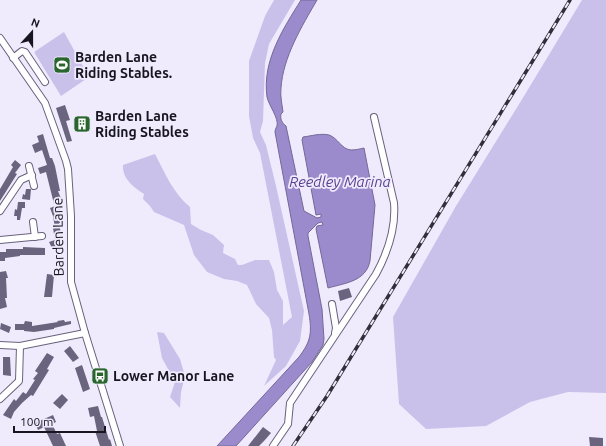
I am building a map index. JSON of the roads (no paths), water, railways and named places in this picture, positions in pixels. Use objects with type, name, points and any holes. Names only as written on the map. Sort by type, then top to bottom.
[{"type":"street","name":"Barden Lane","points":[[0,38],[45,103],[68,169],[71,216],[71,282],[120,446]]},
{"type":"street","points":[[13,58],[22,51],[25,52],[45,82]]},
{"type":"street","points":[[273,446],[288,424],[290,403],[385,259],[395,211],[374,117]]},
{"type":"street","points":[[29,166],[34,186]]},
{"type":"street","points":[[0,211],[21,180],[32,175]]},
{"type":"street","points":[[33,222],[35,237]]},
{"type":"street","points":[[0,240],[42,236]]},
{"type":"street","points":[[332,304],[336,328],[335,335]]},
{"type":"street","points":[[0,345],[20,346],[85,333]]},
{"type":"street","points":[[0,399],[19,381],[20,346]]},
{"type":"water","name":"Reedley Marina","points":[[301,0],[317,0],[294,42],[285,65],[281,88],[283,112],[281,116],[283,124],[286,126],[304,211],[317,218],[321,217],[321,214],[316,215],[302,140],[303,137],[326,134],[335,138],[345,148],[353,150],[364,148],[375,205],[370,261],[368,268],[360,277],[348,283],[328,288],[316,229],[317,226],[323,225],[322,222],[318,223],[308,233],[322,309],[323,345],[312,362],[236,446],[217,446],[299,357],[310,337],[309,314],[275,132],[277,123],[267,97],[266,84],[275,46],[287,22]]},
{"type":"railway","points":[[293,446],[327,396],[570,0]]},
{"type":"place","name":"Barden Lane Riding Stables.","points":[[62,65]]},
{"type":"place","name":"Barden Lane Riding Stables","points":[[82,124]]},
{"type":"place","name":"Lower Manor Lane","points":[[100,376]]}]
